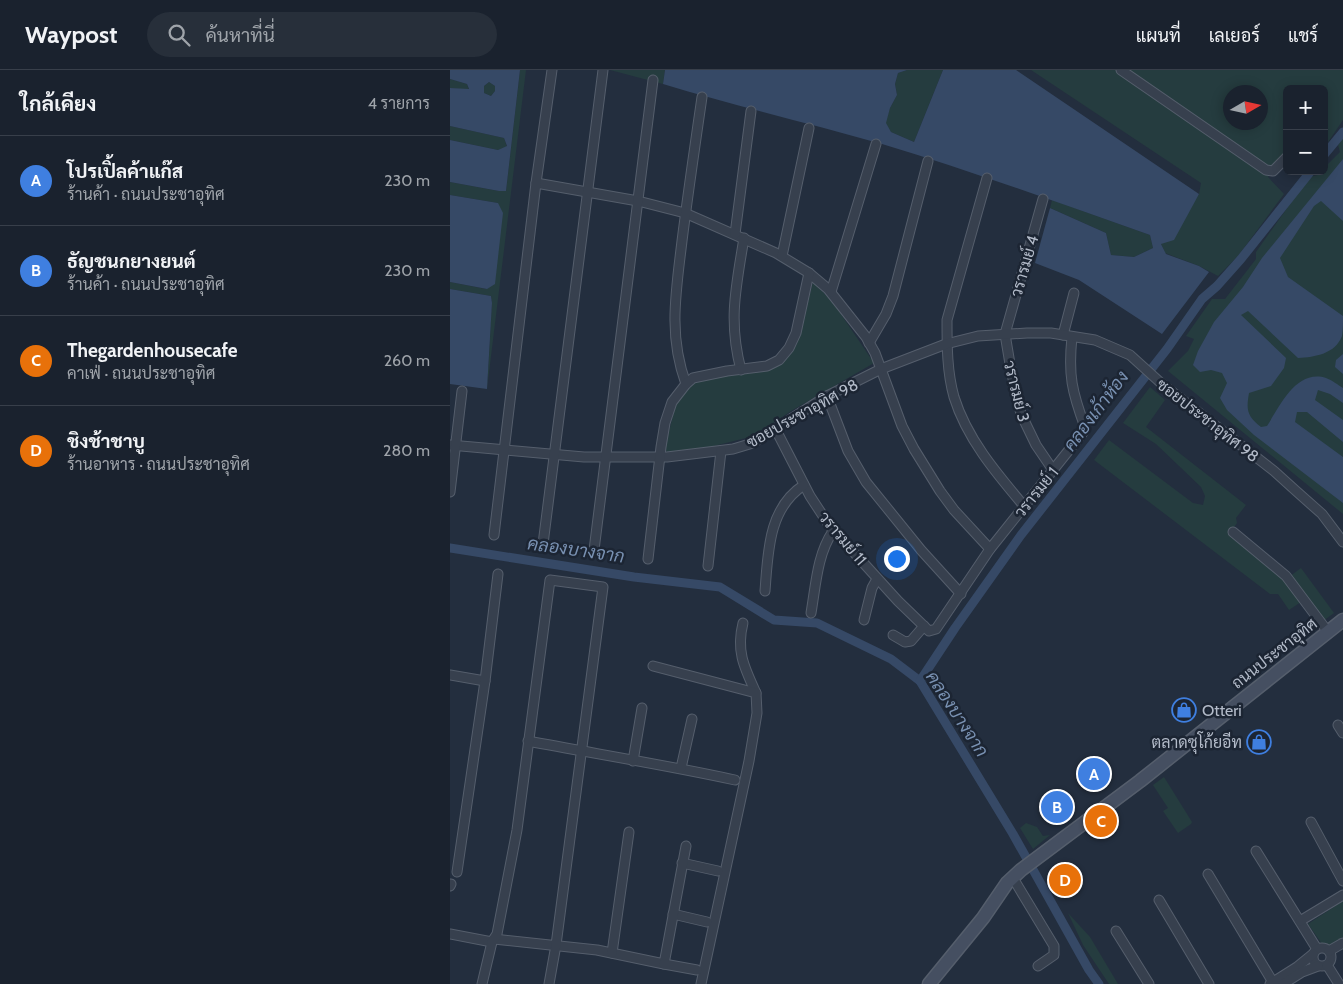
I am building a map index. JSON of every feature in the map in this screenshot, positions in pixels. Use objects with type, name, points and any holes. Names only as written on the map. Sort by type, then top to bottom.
[{"type":"main road","name":"ถนนประชาอุทิศ","points":[[929,984],[983,918],[1007,883],[1017,874],[1140,781],[1343,620]]},
{"type":"street","points":[[494,535],[536,183],[552,70]]},
{"type":"street","points":[[544,544],[603,70]]},
{"type":"street","points":[[1121,70],[1266,170],[1273,172],[1283,161]]},
{"type":"street","points":[[594,550],[653,80]]},
{"type":"street","points":[[686,384],[680,368],[674,324],[674,304],[702,97]]},
{"type":"street","points":[[741,370],[734,342],[733,324],[751,110]]},
{"type":"street","points":[[782,256],[809,128]]},
{"type":"street","points":[[831,292],[876,144]]},
{"type":"street","points":[[869,343],[886,314],[893,296],[928,161]]},
{"type":"street","points":[[987,178],[947,320],[946,344],[954,395],[961,414],[992,468],[1024,506]]},
{"type":"street","points":[[536,183],[638,200],[685,213],[782,256],[809,273],[831,292],[849,314],[875,352],[902,426],[926,469],[954,510],[990,549]]},
{"type":"street","name":"วรารมย์ 4","points":[[1006,334],[1043,199]]},
{"type":"street","points":[[648,559],[665,423],[672,402],[693,378],[767,366],[779,360],[789,348],[796,333],[809,273]]},
{"type":"street","points":[[1068,336],[1074,293]]},
{"type":"street","name":"ซอยประชาอุทิศ 98","points":[[453,445],[504,451],[605,458],[660,457],[721,451],[753,443],[827,396],[881,369],[946,344],[978,336],[1042,333],[1095,340],[1130,355],[1162,384],[1274,471],[1322,514],[1343,542]]},
{"type":"street","name":"วรารมย์ 3","points":[[1006,334],[1010,370],[1021,414],[1036,445],[1054,470]]},
{"type":"street","name":"วรารมย์ 1","points":[[893,635],[905,642],[910,641],[928,629],[936,629],[990,549],[1086,428],[1078,408],[1072,384],[1068,336]]},
{"type":"street","points":[[450,492],[453,445],[462,391]]},
{"type":"street","points":[[827,396],[848,451],[866,482],[921,550],[961,594]]},
{"type":"street","name":"วรารมย์ 11","points":[[776,430],[804,485],[833,531],[898,601],[928,629]]},
{"type":"street","points":[[708,566],[721,451]]},
{"type":"street","points":[[765,592],[769,546],[774,524],[780,509],[787,499],[804,485]]},
{"type":"street","points":[[811,613],[822,551],[833,531]]},
{"type":"street","points":[[1234,532],[1286,576],[1328,632]]},
{"type":"street","points":[[457,872],[485,681],[498,574]]},
{"type":"street","points":[[864,620],[872,588],[877,578]]},
{"type":"street","points":[[482,984],[493,941],[497,934],[517,830],[550,580],[603,587],[556,945],[549,984]]},
{"type":"street","points":[[701,984],[749,761],[757,713],[756,693],[744,666],[740,649],[743,623]]},
{"type":"street","points":[[653,666],[756,693]]},
{"type":"street","points":[[450,675],[485,681]]},
{"type":"street","points":[[633,761],[642,708]]},
{"type":"street","points":[[681,768],[692,718]]},
{"type":"street","points":[[528,741],[681,768],[735,780]]},
{"type":"street","points":[[1311,822],[1343,882]]},
{"type":"street","points":[[612,953],[629,832]]},
{"type":"street","points":[[664,964],[686,846]]},
{"type":"street","points":[[1256,851],[1300,921],[1315,952],[1314,962],[1323,965],[1338,984]]},
{"type":"street","points":[[682,863],[718,871]]},
{"type":"street","points":[[1017,874],[1054,946],[1054,955],[1038,966]]},
{"type":"street","points":[[1208,874],[1272,983],[1297,967],[1315,952],[1324,948],[1329,951],[1331,957],[1323,965],[1302,972],[1283,984]]},
{"type":"street","points":[[1300,921],[1343,895]]},
{"type":"street","points":[[1159,900],[1209,984]]},
{"type":"street","points":[[673,914],[707,922]]},
{"type":"street","points":[[1116,931],[1149,984]]},
{"type":"street","points":[[450,934],[493,941],[556,945],[612,953],[697,970]]},
{"type":"street","points":[[1329,951],[1343,943]]},
{"type":"green space","points":[[520,70],[526,70],[487,389],[491,296],[450,289],[450,282],[486,289],[498,203],[450,195],[450,182],[506,191]]},
{"type":"green space","points":[[610,70],[665,70],[663,84]]},
{"type":"green space","points":[[907,70],[943,70],[914,142],[891,132],[885,123],[897,95],[895,84],[898,73]]},
{"type":"green space","points":[[1031,70],[1343,70],[1343,120],[1328,142],[1328,85],[1283,85],[1283,154],[1268,177],[1284,194],[1238,256],[1218,276],[1199,266],[1165,253],[1161,244],[1199,194],[1201,183]]},
{"type":"green space","points":[[450,79],[467,84],[469,90],[450,88]]},
{"type":"green space","points":[[489,82],[495,86],[495,91],[491,96],[484,93],[484,86]]},
{"type":"green space","points":[[450,126],[504,138],[507,147],[498,150],[450,140]]},
{"type":"green space","points":[[1343,138],[1343,514],[1168,371],[1188,351],[1194,339],[1186,336],[1212,299],[1225,299],[1256,259],[1256,252],[1309,177],[1328,175],[1328,164],[1340,152],[1338,145]]},
{"type":"green space","points":[[1052,200],[1150,235],[1153,248],[1134,257],[1111,255],[1106,233],[1050,208]]},
{"type":"green space","points":[[813,282],[832,301],[874,363],[791,411],[754,436],[702,449],[664,452],[676,403],[691,383],[782,364],[797,344]]},
{"type":"green space","points":[[1150,387],[1165,400],[1146,427],[1246,505],[1236,518],[1237,523],[1229,534],[1283,577],[1301,602],[1289,610],[1278,594],[1270,594],[1094,460],[1109,440],[1193,503],[1203,505],[1205,496],[1201,487],[1156,444],[1123,423]]},
{"type":"green space","points":[[1301,568],[1334,613],[1323,621],[1289,577]]},
{"type":"green space","points":[[1164,777],[1192,822],[1178,833],[1163,811],[1168,808],[1153,785]]},
{"type":"green space","points":[[1026,823],[1037,827],[1043,836],[1050,835],[1033,849],[1020,828]]},
{"type":"green space","points":[[1343,901],[1343,937],[1328,946],[1322,944],[1308,924]]},
{"type":"green space","points":[[1068,913],[1090,937],[1118,984],[1109,984],[1083,945]]},
{"type":"water","points":[[450,70],[520,70],[506,191],[450,182],[450,140],[498,150],[507,146],[504,138],[450,126],[450,88],[469,89],[467,84],[450,79]],"holes":[[[489,82],[495,86],[495,91],[491,96],[484,93],[484,86]]]},
{"type":"water","points":[[665,70],[907,70],[898,73],[895,84],[897,95],[890,108],[886,123],[891,132],[914,142],[943,70],[1016,70],[1199,194],[1174,240],[1161,244],[1166,254],[1199,266],[1209,272],[1162,334],[1079,280],[1035,263],[1050,208],[1106,233],[1111,255],[1134,257],[1153,248],[1150,235],[916,154],[663,84]]},
{"type":"water","points":[[1343,159],[1343,221],[1321,201],[1314,206],[1280,258],[1288,277],[1343,316],[1342,336],[1339,342],[1335,347],[1324,353],[1298,358],[1248,311],[1241,315],[1286,358],[1284,368],[1271,386],[1249,393],[1250,416],[1261,427],[1267,426],[1290,391],[1306,379],[1315,377],[1326,378],[1343,388],[1343,403],[1330,394],[1318,390],[1315,400],[1343,420],[1343,442],[1307,412],[1297,412],[1295,422],[1343,457],[1343,503],[1254,435],[1227,410],[1220,398],[1227,383],[1222,373],[1211,370],[1200,372],[1193,365],[1198,351],[1214,322],[1243,287],[1262,258]]},
{"type":"water","points":[[450,195],[498,203],[503,213],[495,284],[487,289],[450,282]]},
{"type":"water","points":[[450,289],[491,296],[487,389],[450,384]]},
{"type":"water","points":[[1343,354],[1343,374],[1335,367],[1336,360]]},
{"type":"waterway","name":"คลองเก้าห้อง","points":[[1328,150],[1343,132]]},
{"type":"waterway","name":"คลองเก้าห้อง","points":[[920,681],[1021,535],[1167,349],[1202,299],[1217,286],[1241,259],[1308,175]]},
{"type":"waterway","name":"คลองบางจาก","points":[[450,548],[634,577],[720,587],[774,620],[817,623],[891,659],[920,681],[1013,834],[1089,970],[1099,984]]},
{"type":"place","name":"Otteri","points":[[1184,710]]},
{"type":"place","name":"ตลาดซุโก้ยอีท","points":[[1259,742]]},
{"type":"place","name":"โปรเปิ้ลค้าแก๊ส","points":[[1094,774]]},
{"type":"place","name":"ธัญชนกยางยนต์","points":[[1057,807]]},
{"type":"place","name":"Thegardenhousecafe","points":[[1101,821]]},
{"type":"place","name":"ชิงช้าชาบู","points":[[1065,880]]}]
